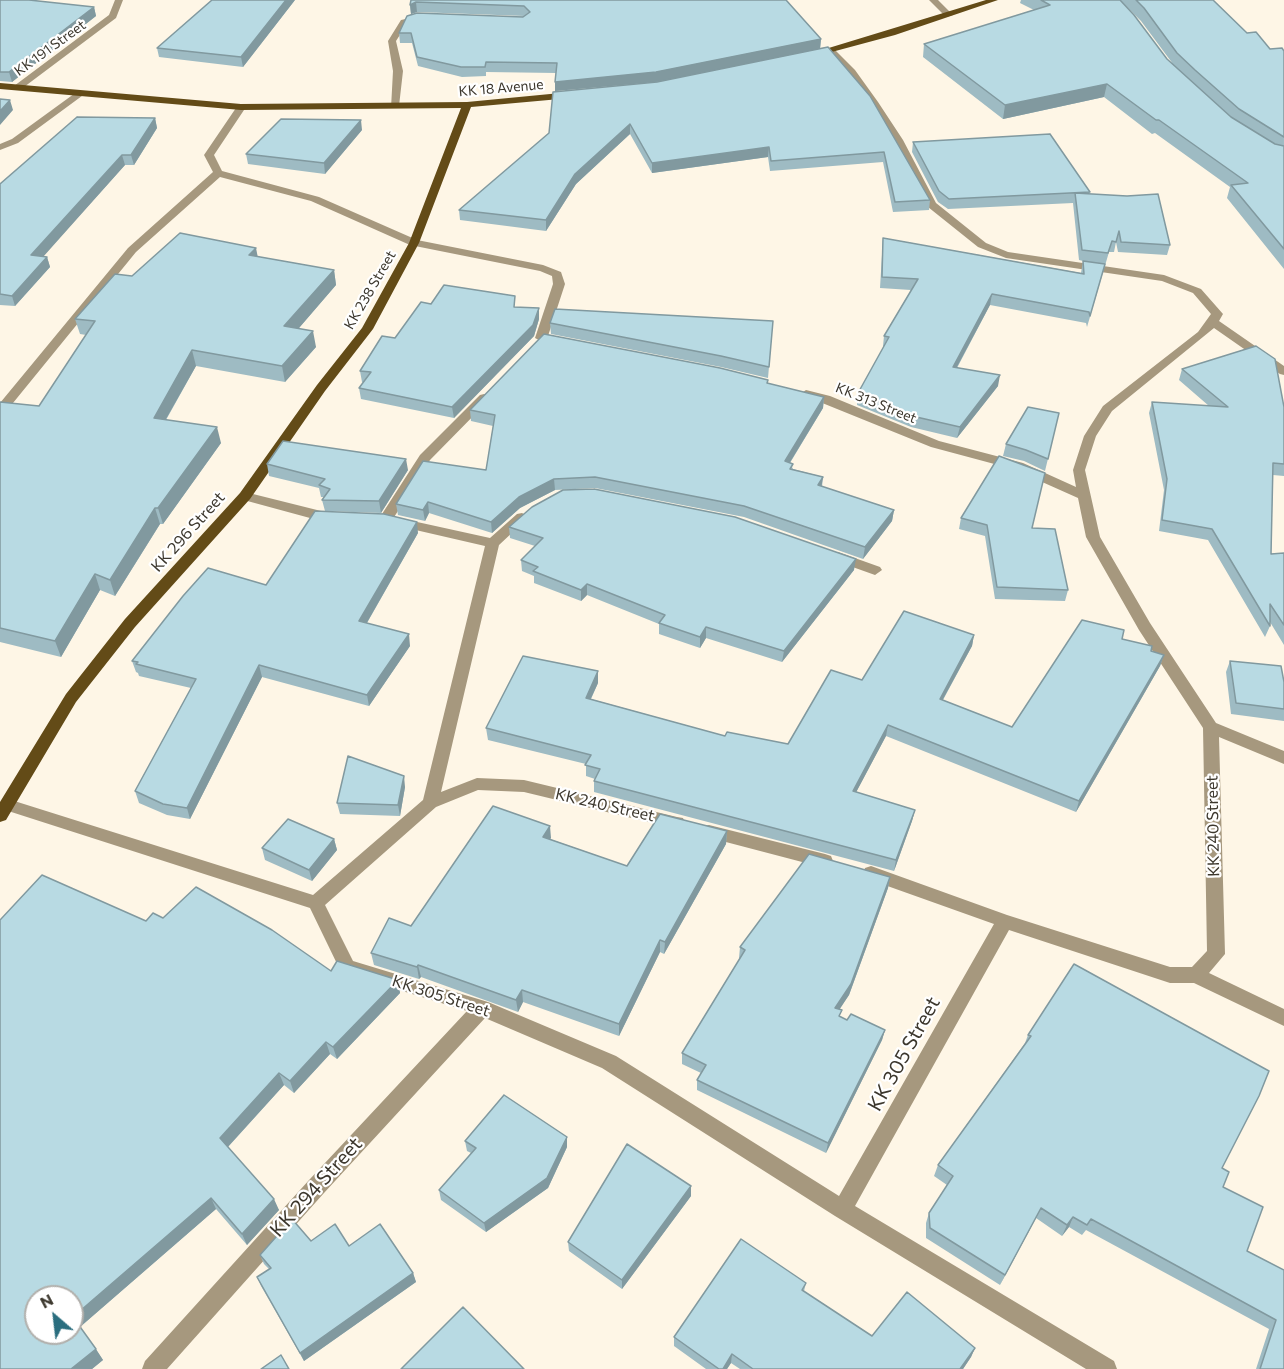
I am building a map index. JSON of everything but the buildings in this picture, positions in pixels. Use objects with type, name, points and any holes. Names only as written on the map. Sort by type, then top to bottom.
[{"type":"main road","points":[[808,56],[831,51],[994,0]]},
{"type":"main road","name":"KK 18 Avenue","points":[[0,86],[241,106],[467,105],[585,94]]},
{"type":"main road","points":[[414,243],[467,105]]},
{"type":"main road","name":"KK 238 Street","points":[[245,496],[321,388],[367,329],[414,243]]},
{"type":"main road","name":"KK 296 Street","points":[[4,811],[71,698],[130,623],[245,496]]},
{"type":"street","name":"KK 191 Street","points":[[17,88],[97,30],[113,16],[119,0]]},
{"type":"street","points":[[933,0],[949,15]]},
{"type":"street","points":[[394,106],[398,71],[392,41],[404,22],[417,17],[429,18]]},
{"type":"street","points":[[831,51],[852,72],[881,113],[932,205],[982,245],[1005,255],[1164,278],[1197,291],[1217,314],[1214,322],[1203,334],[1107,409],[1090,436],[1079,470],[1093,537],[1144,626],[1211,727],[1284,758]]},
{"type":"street","points":[[0,147],[15,141],[81,93]]},
{"type":"street","points":[[0,411],[132,250],[218,172],[209,155],[241,106]]},
{"type":"street","name":"KK 238 Street","points":[[218,172],[315,199],[414,243]]},
{"type":"street","points":[[414,243],[543,268],[556,274],[559,284],[537,342],[574,344]]},
{"type":"street","points":[[1214,322],[1284,371]]},
{"type":"street","points":[[386,519],[425,458],[495,387]]},
{"type":"street","name":"KK 313 Street","points":[[794,391],[826,399],[935,444],[1018,466],[1084,496]]},
{"type":"street","name":"KK 296 Street","points":[[245,496],[321,517],[386,519],[493,543]]},
{"type":"street","points":[[430,803],[493,543],[526,513],[535,509]]},
{"type":"street","points":[[822,552],[875,570]]},
{"type":"street","name":"KK 240 Street","points":[[316,903],[430,803],[477,784],[524,786],[852,868],[1170,975],[1196,975],[1216,954],[1211,727]]},
{"type":"street","points":[[4,811],[316,903]]},
{"type":"street","name":"KK 305 Street","points":[[316,903],[347,967],[482,1008],[609,1062],[842,1209],[1106,1369]]},
{"type":"street","name":"KK 305 Street","points":[[842,1209],[1005,921]]},
{"type":"street","points":[[1196,975],[1284,1018]]},
{"type":"street","name":"KK 294 Street","points":[[153,1369],[317,1186],[482,1008]]}]
